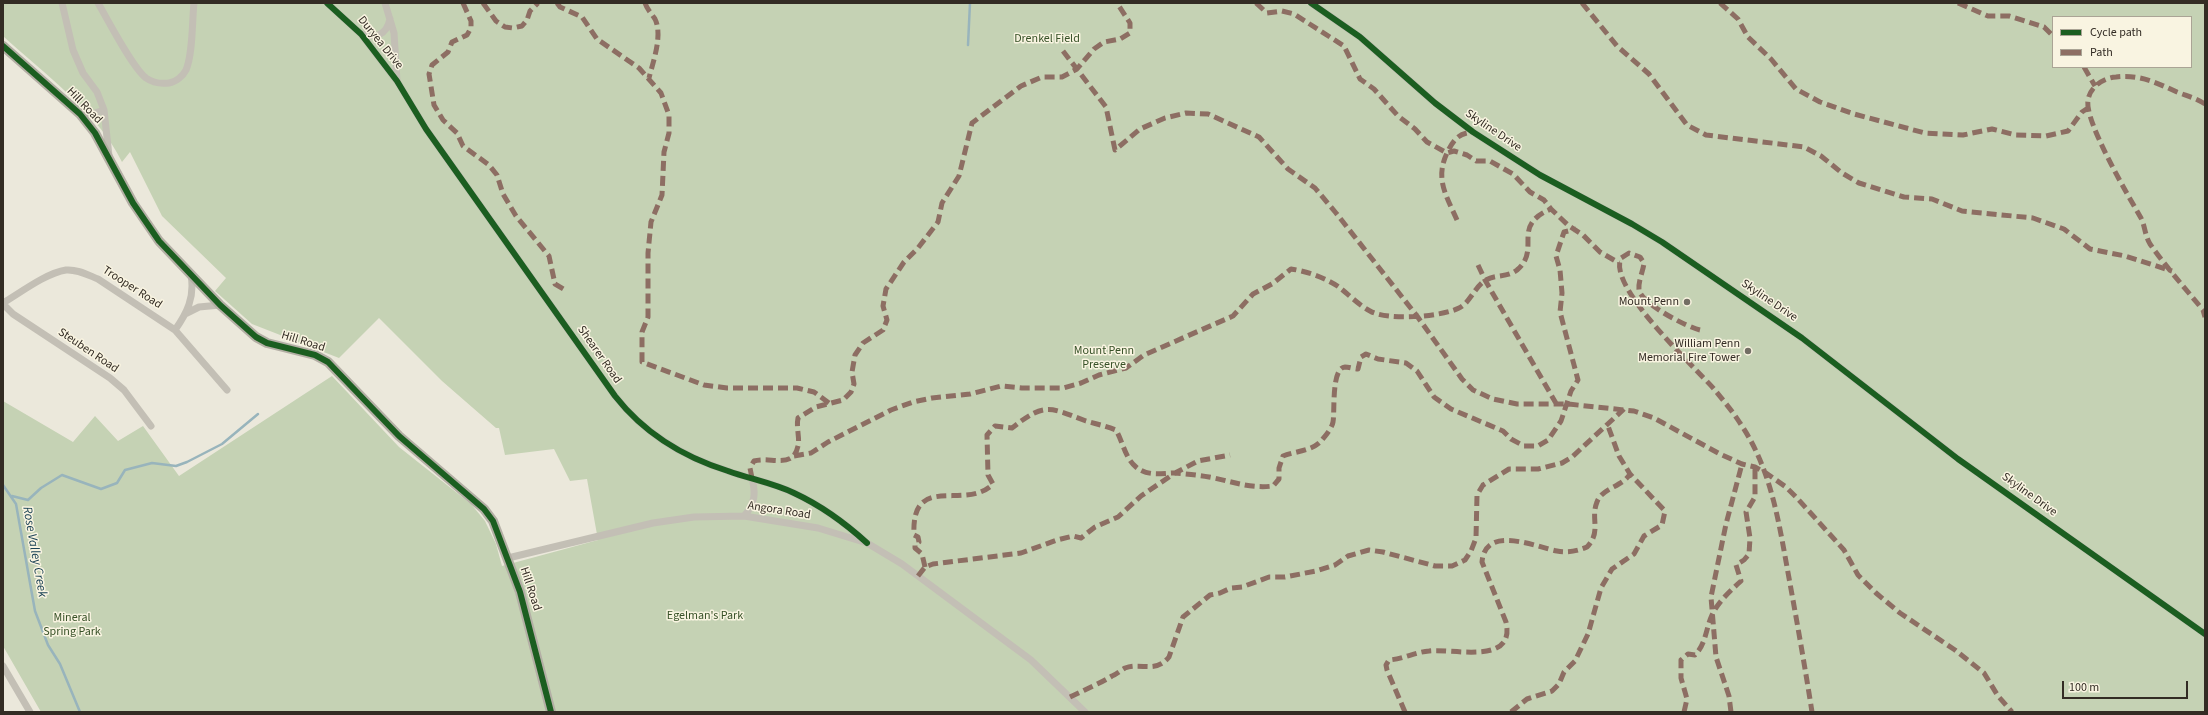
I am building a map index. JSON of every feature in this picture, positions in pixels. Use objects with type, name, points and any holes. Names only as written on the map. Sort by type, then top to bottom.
[{"type":"street","name":"Hill Road","points":[[62,3],[73,50],[83,73],[97,92],[104,110],[109,156]]},
{"type":"street","points":[[98,3],[137,68],[146,78],[163,84],[172,82],[181,77],[186,70],[189,57],[194,3]]},
{"type":"street","name":"Duryea Drive","points":[[328,3],[361,34],[397,81]]},
{"type":"street","name":"Duryea Drive","points":[[385,3],[394,33],[397,81]]},
{"type":"street","name":"Skyline Drive","points":[[1311,3],[1360,36],[1435,103],[1473,132],[1540,175],[1632,224],[1662,242],[1802,338],[1958,459],[2205,634]]},
{"type":"street","name":"Duryea Drive","points":[[361,34],[378,36],[385,32],[390,18]]},
{"type":"street","name":"Hill Road","points":[[3,46],[80,114],[95,133],[144,220],[159,241],[220,305],[253,334],[267,343],[316,355],[328,362],[399,436],[484,509],[493,521],[508,558],[528,619],[551,712]]},
{"type":"street","name":"Shearer Road","points":[[397,81],[426,129],[621,404],[646,429],[674,448],[710,465],[794,493],[823,508],[844,522],[867,543]]},
{"type":"street","points":[[80,114],[92,114],[104,110]]},
{"type":"street","name":"Trooper Road","points":[[3,303],[49,276],[65,270],[72,270],[98,279],[175,330],[227,390]]},
{"type":"street","points":[[175,330],[187,313],[193,286],[191,275]]},
{"type":"street","name":"Steuben Road","points":[[3,303],[13,314],[115,382],[124,390],[151,426]]},
{"type":"street","points":[[187,313],[199,307],[220,305]]},
{"type":"street","points":[[744,516],[750,510],[754,498],[752,478]]},
{"type":"street","name":"Angora Road","points":[[508,558],[672,519],[708,516],[744,516],[804,524],[867,543],[902,564],[1032,660],[1085,712]]},
{"type":"street","points":[[3,666],[30,712]]},
{"type":"green space","name":"Mount Penn Preserve","points":[[3,3],[2205,3],[2205,712],[41,712],[3,646],[3,401],[73,442],[95,416],[118,441],[143,426],[179,476],[332,376],[399,447],[471,504],[485,521],[496,544],[502,566],[598,540],[587,479],[570,481],[554,449],[505,455],[499,428],[496,428],[442,381],[379,318],[339,358],[252,324],[215,291],[226,278],[162,216],[130,152],[122,162],[112,144],[99,126],[52,79],[3,36]]},
{"type":"waterway","points":[[968,45],[970,3]]},
{"type":"waterway","points":[[12,496],[28,500],[41,488],[62,475],[101,489],[117,483],[125,470],[152,463],[176,466],[222,444],[258,414]]},
{"type":"waterway","name":"Rose Valley Creek","points":[[3,485],[16,504],[35,611],[48,645],[60,664],[80,712]]},
{"type":"marked path","points":[[463,3],[471,21],[471,28],[467,35],[452,42],[448,52],[432,65],[429,74],[434,105],[443,120],[457,133],[463,146],[489,165],[497,175],[503,194],[516,216],[549,256],[555,284],[567,291]]},
{"type":"marked path","points":[[483,3],[496,21],[505,27],[513,28],[522,26],[527,20],[530,11],[538,3]]},
{"type":"marked path","points":[[557,3],[560,7],[582,17],[597,39],[639,68],[661,93],[669,115],[669,133],[664,152],[662,195],[651,222],[648,253],[648,317],[642,332],[642,362],[704,385],[727,388],[797,388],[814,392],[829,403]]},
{"type":"marked path","points":[[645,3],[655,19],[658,33],[658,40],[649,78]]},
{"type":"marked path","points":[[752,478],[750,468],[754,461],[786,460],[791,458],[795,453],[798,446],[798,418],[816,407],[843,400],[851,392],[854,384],[852,372],[855,355],[863,343],[883,330],[887,320],[883,306],[886,289],[904,262],[918,248],[938,222],[942,203],[959,176],[972,123],[1021,86],[1042,77],[1062,77],[1077,69],[1094,49],[1104,42],[1120,39],[1130,33],[1130,23],[1117,3]]},
{"type":"marked path","points":[[1256,3],[1267,13],[1282,11],[1294,14],[1344,46],[1360,79],[1374,89],[1398,116],[1415,129],[1427,142],[1447,153],[1454,151],[1467,155],[1476,161],[1490,161],[1513,174],[1530,192],[1544,200],[1569,226],[1583,235],[1600,252],[1619,263]]},
{"type":"marked path","points":[[1582,3],[1617,46],[1649,74],[1687,125],[1706,135],[1804,147],[1821,156],[1842,173],[1859,183],[1904,197],[1932,199],[1962,211],[2033,218],[2064,229],[2090,249],[2125,256],[2172,271]]},
{"type":"marked path","points":[[1720,3],[1738,19],[1748,37],[1771,59],[1796,89],[1820,102],[1854,114],[1925,133],[1963,135],[1992,129],[2016,135],[2046,136],[2068,131],[2082,112],[2088,108]]},
{"type":"marked path","points":[[1958,3],[1988,16],[2009,16],[2044,27],[2052,35]]},
{"type":"marked path","points":[[1063,51],[1106,107],[1115,150],[1140,129],[1165,118],[1186,113],[1208,114],[1259,137],[1288,169],[1315,188],[1417,316],[1462,379],[1473,390],[1493,399],[1517,404],[1568,404],[1634,411],[1654,418],[1720,454],[1742,464],[1755,467],[1766,473],[1786,487],[1797,498],[1844,550],[1858,575],[1876,593],[1900,613],[1955,650],[1984,673],[1998,696],[2012,712]]},
{"type":"marked path","points":[[2085,68],[2095,86]]},
{"type":"marked path","points":[[2205,104],[2155,83],[2140,78],[2124,76],[2102,81],[2091,91],[2088,100],[2093,124],[2100,141],[2108,159],[2141,218],[2150,244],[2203,310],[2205,317]]},
{"type":"marked path","points":[[1457,220],[1445,193],[1442,168],[1453,142],[1461,135],[1473,132]]},
{"type":"marked path","points":[[794,456],[811,453],[828,442],[891,410],[913,402],[932,398],[970,394],[1001,386],[1022,388],[1063,388],[1081,383],[1099,375],[1126,368],[1144,355],[1233,316],[1253,294],[1272,284],[1291,269],[1309,273],[1328,281],[1339,287],[1366,309],[1378,314],[1414,317],[1440,314],[1451,311],[1463,306],[1479,286],[1486,280],[1509,274],[1517,270],[1524,262],[1527,254],[1529,230],[1532,223],[1539,216],[1551,209]]},
{"type":"marked path","points":[[925,567],[922,554],[915,548],[915,545],[919,542],[918,537],[914,535],[915,516],[921,504],[930,498],[968,495],[981,492],[993,484],[988,475],[987,435],[995,426],[1012,428],[1032,414],[1040,411],[1055,410],[1116,430],[1129,459],[1136,467],[1145,472],[1155,474],[1175,473],[1209,477],[1248,486],[1273,486],[1279,479],[1279,468],[1283,456],[1318,444],[1329,431],[1333,422],[1334,391],[1338,375],[1341,369],[1345,367],[1358,369],[1361,357],[1366,354],[1378,359],[1406,363],[1417,371],[1434,397],[1451,409],[1503,431],[1511,439],[1524,446],[1538,446],[1548,440],[1561,421],[1571,391],[1578,380],[1560,312],[1562,293],[1560,270],[1556,256],[1564,232],[1576,229]]},
{"type":"marked path","points":[[1700,330],[1676,320],[1648,302],[1639,290],[1639,283],[1644,263],[1640,257],[1629,253],[1621,258],[1620,271],[1627,288],[1639,306],[1655,326],[1728,406],[1751,441],[1760,459],[1778,518],[1812,712]]},
{"type":"marked path","points":[[1478,265],[1485,280],[1557,405]]},
{"type":"marked path","points":[[1070,697],[1102,682],[1125,668],[1137,666],[1148,667],[1159,665],[1164,662],[1169,657],[1183,617],[1210,595],[1220,593],[1231,588],[1242,587],[1269,577],[1285,577],[1316,571],[1335,565],[1348,556],[1369,550],[1383,552],[1435,566],[1452,566],[1465,560],[1471,551],[1476,538],[1477,495],[1483,485],[1509,469],[1538,469],[1562,463],[1572,457],[1624,409]]},
{"type":"marked path","points":[[1511,712],[1527,699],[1552,691],[1559,684],[1564,672],[1575,661],[1588,634],[1601,588],[1612,569],[1634,554],[1644,536],[1662,525],[1665,511],[1630,474],[1619,456],[1608,426]]},
{"type":"marked path","points":[[918,576],[925,567],[933,564],[1021,553],[1057,540],[1073,536],[1081,538],[1095,527],[1118,517],[1141,496],[1175,473],[1198,461],[1230,455]]},
{"type":"marked path","points":[[1731,712],[1729,696],[1716,657],[1711,597],[1726,524],[1742,464]]},
{"type":"marked path","points":[[1684,712],[1687,699],[1681,678],[1681,660],[1688,654],[1695,655],[1699,651],[1715,610],[1725,597],[1741,581],[1736,565],[1744,560],[1749,554],[1750,538],[1746,512],[1755,497],[1755,467]]},
{"type":"marked path","points":[[1405,712],[1387,670],[1386,665],[1389,660],[1429,651],[1480,652],[1492,650],[1501,645],[1507,636],[1506,622],[1482,562],[1485,550],[1492,544],[1502,541],[1525,543],[1561,552],[1580,550],[1587,547],[1594,536],[1595,508],[1597,502],[1603,494],[1622,482],[1630,474]]},
{"type":"cycle path","points":[[327,3],[361,34],[397,81],[426,129],[615,396],[626,409],[652,432],[680,451],[711,465],[778,486],[794,493],[814,503],[832,515],[867,543]]},
{"type":"cycle path","points":[[1311,3],[1360,37],[1435,103],[1473,132],[1540,175],[1632,224],[1662,242],[1802,338],[1958,459],[2205,634]]},
{"type":"cycle path","points":[[3,46],[80,114],[95,133],[133,203],[159,241],[220,305],[256,337],[267,343],[315,355],[328,362],[399,436],[484,509],[493,521],[520,592],[551,712]]},
{"type":"place","name":"Mount Penn","points":[[1687,302]]},
{"type":"place","name":"William Penn Memorial Fire Tower","points":[[1748,351]]},
{"type":"park label","name":"Drenkel Field","points":[[1047,39]]},
{"type":"park label","name":"Egelman's Park","points":[[705,616]]},
{"type":"park label","name":"Mineral Spring Park","points":[[72,625]]}]
